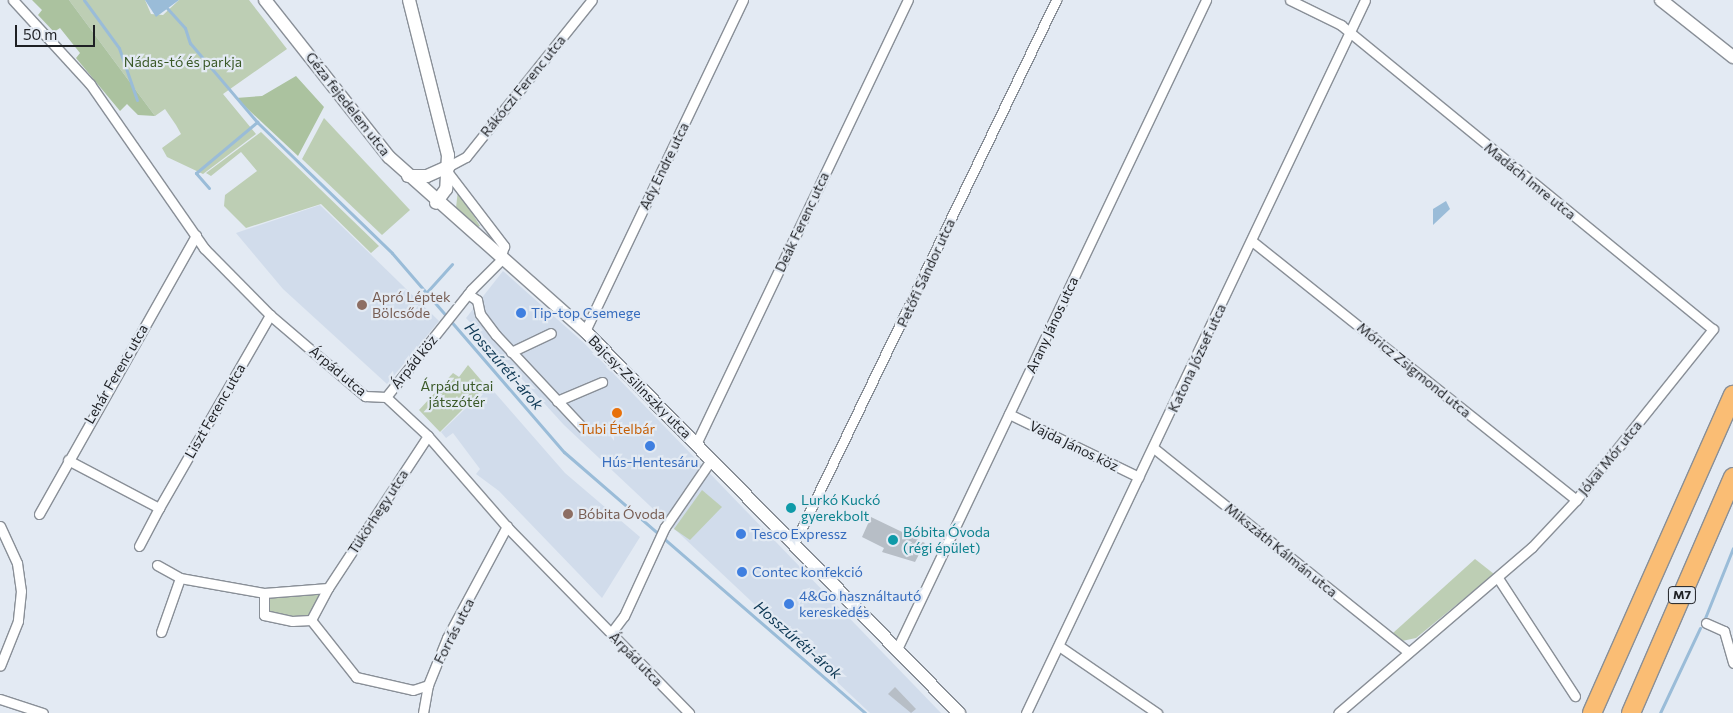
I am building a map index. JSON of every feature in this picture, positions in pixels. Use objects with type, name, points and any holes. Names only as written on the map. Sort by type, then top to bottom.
[{"type":"highway","name":"M7","points":[[1592,713],[1733,395]]},
{"type":"highway","name":"M7","points":[[1631,713],[1733,477]]},
{"type":"main road","name":"Géza fejedelem utca","points":[[265,0],[408,176],[436,203]]},
{"type":"main road","points":[[409,0],[449,170],[436,203]]},
{"type":"main road","points":[[1661,0],[1733,57]]},
{"type":"main road","points":[[408,176],[427,176],[449,170]]},
{"type":"main road","name":"Bajcsy-Zsilinszky utca","points":[[436,203],[585,331],[959,713]]},
{"type":"street","name":"Árpád utca","points":[[13,0],[90,84],[196,235],[270,314],[365,396],[386,398],[428,436],[507,526],[689,713]]},
{"type":"street","name":"Rákóczi Ferenc utca","points":[[449,170],[466,157],[592,0]]},
{"type":"street","name":"Ady Endre utca","points":[[585,331],[743,0]]},
{"type":"street","name":"Deák Ferenc utca","points":[[696,444],[908,0]]},
{"type":"street","name":"Petőfi Sándor utca","points":[[794,544],[1056,0]]},
{"type":"street","name":"Arany János utca","points":[[897,649],[1206,0]]},
{"type":"street","name":"Madách Imre utca","points":[[1290,0],[1349,33],[1713,329]]},
{"type":"street","name":"Katona József utca","points":[[1026,713],[1139,477],[1155,449],[1365,0]]},
{"type":"street","points":[[449,170],[504,246],[501,258]]},
{"type":"street","name":"Lehár Ferenc utca","points":[[39,514],[196,235]]},
{"type":"street","name":"Móricz Zsigmond utca","points":[[1252,241],[1576,500]]},
{"type":"street","name":"Árpád köz","points":[[386,398],[468,294],[501,258]]},
{"type":"street","points":[[468,294],[510,352],[583,428]]},
{"type":"street","name":"Liszt Ferenc utca","points":[[139,546],[270,314]]},
{"type":"street","name":"Jókai Mór utca","points":[[1338,713],[1498,578],[1576,500],[1713,329]]},
{"type":"street","points":[[510,352],[552,333]]},
{"type":"street","points":[[557,401],[602,382]]},
{"type":"street","name":"Vajda János köz","points":[[1009,414],[1139,477]]},
{"type":"street","name":"Tükörhegy utca","points":[[311,620],[328,588],[428,436]]},
{"type":"street","name":"Mikszáth Kálmán utca","points":[[1155,449],[1408,652]]},
{"type":"street","points":[[68,460],[159,508]]},
{"type":"street","points":[[610,633],[655,550],[665,527],[711,460]]},
{"type":"street","points":[[0,526],[10,542],[20,576],[20,604],[0,666]]},
{"type":"street","name":"Forrás utca","points":[[423,713],[428,685],[447,638],[507,526]]},
{"type":"street","points":[[157,565],[180,578],[264,592],[328,588]]},
{"type":"street","points":[[161,632],[180,578]]},
{"type":"street","points":[[1498,578],[1575,696]]},
{"type":"street","points":[[264,592],[262,609],[268,618],[311,620],[356,677],[413,690],[428,685]]},
{"type":"street","points":[[1706,623],[1729,631],[1733,663]]},
{"type":"street","points":[[1059,646],[1156,713]]},
{"type":"street","points":[[0,699],[44,713]]},
{"type":"shaded area","name":"Apró Léptek Bölcsőde","points":[[320,205],[439,321],[387,384],[283,289],[236,233]]},
{"type":"shaded area","points":[[503,271],[584,343],[941,713],[870,713],[564,425],[466,318]]},
{"type":"shaded area","name":"Bóbita Óvoda","points":[[489,386],[565,473],[640,537],[602,598],[499,491],[476,474],[480,469],[453,433],[446,438],[441,432]]},
{"type":"green space","points":[[32,0],[69,0],[155,116],[138,115],[127,104],[120,111],[76,58],[80,53],[60,28],[54,32],[38,15],[42,10]]},
{"type":"green space","name":"Nádas-tó és parkja","points":[[69,0],[145,0],[151,14],[163,15],[179,0],[249,0],[287,49],[223,94],[256,134],[203,174],[167,157],[162,148],[181,134],[176,125],[165,109],[155,116]]},
{"type":"green space","points":[[296,76],[324,107],[298,156],[236,98],[262,96]]},
{"type":"green space","points":[[324,118],[410,210],[382,235],[302,159]]},
{"type":"green space","points":[[261,132],[379,246],[371,253],[321,204],[246,228],[224,206],[225,195],[257,171],[241,152],[211,176],[206,173]]},
{"type":"green space","points":[[458,190],[480,226],[478,227],[456,208]]},
{"type":"green space","name":"Árpád utcai játszótér","points":[[468,365],[486,386],[440,432],[419,410],[453,373],[459,377]]},
{"type":"green space","points":[[702,490],[722,507],[690,540],[674,529]]},
{"type":"green space","points":[[1475,559],[1494,574],[1416,638],[1402,641],[1393,633]]},
{"type":"green space","points":[[320,593],[310,615],[301,618],[272,616],[266,608],[267,600],[276,596]]},
{"type":"water","points":[[145,0],[179,0],[156,17]]},
{"type":"water","points":[[1446,201],[1450,209],[1433,225],[1433,209]]},
{"type":"building","name":"Bóbita Óvoda (régi épület)","points":[[871,517],[925,543],[915,562],[882,552],[884,548],[862,537]]},
{"type":"building","points":[[895,687],[916,709],[911,713],[888,694]]},
{"type":"waterway","points":[[84,0],[119,48],[137,100]]},
{"type":"waterway","name":"Hosszúréti-árok","points":[[167,8],[185,28],[190,43],[257,122],[392,253],[564,452],[865,713]]},
{"type":"waterway","points":[[209,188],[196,173],[257,122]]},
{"type":"waterway","points":[[426,293],[452,264]]},
{"type":"waterway","points":[[1705,618],[1733,548]]},
{"type":"waterway","points":[[1660,713],[1700,628]]},
{"type":"place","name":"Apró Léptek Bölcsőde","points":[[362,305]]},
{"type":"place","name":"Tip-top Csemege","points":[[521,313]]},
{"type":"place","name":"Tubi Ételbár","points":[[617,413]]},
{"type":"place","name":"Hús-Hentesáru","points":[[650,446]]},
{"type":"place","name":"Lurkó Kuckó gyerekbolt","points":[[791,508]]},
{"type":"place","name":"Bóbita Óvoda","points":[[568,514]]},
{"type":"place","name":"Tesco Expressz","points":[[741,534]]},
{"type":"place","name":"Bóbita Óvoda (régi épület)","points":[[893,540]]},
{"type":"place","name":"Contec konfekció","points":[[742,572]]},
{"type":"place","name":"4&Go használtautó kereskedés","points":[[789,604]]}]
